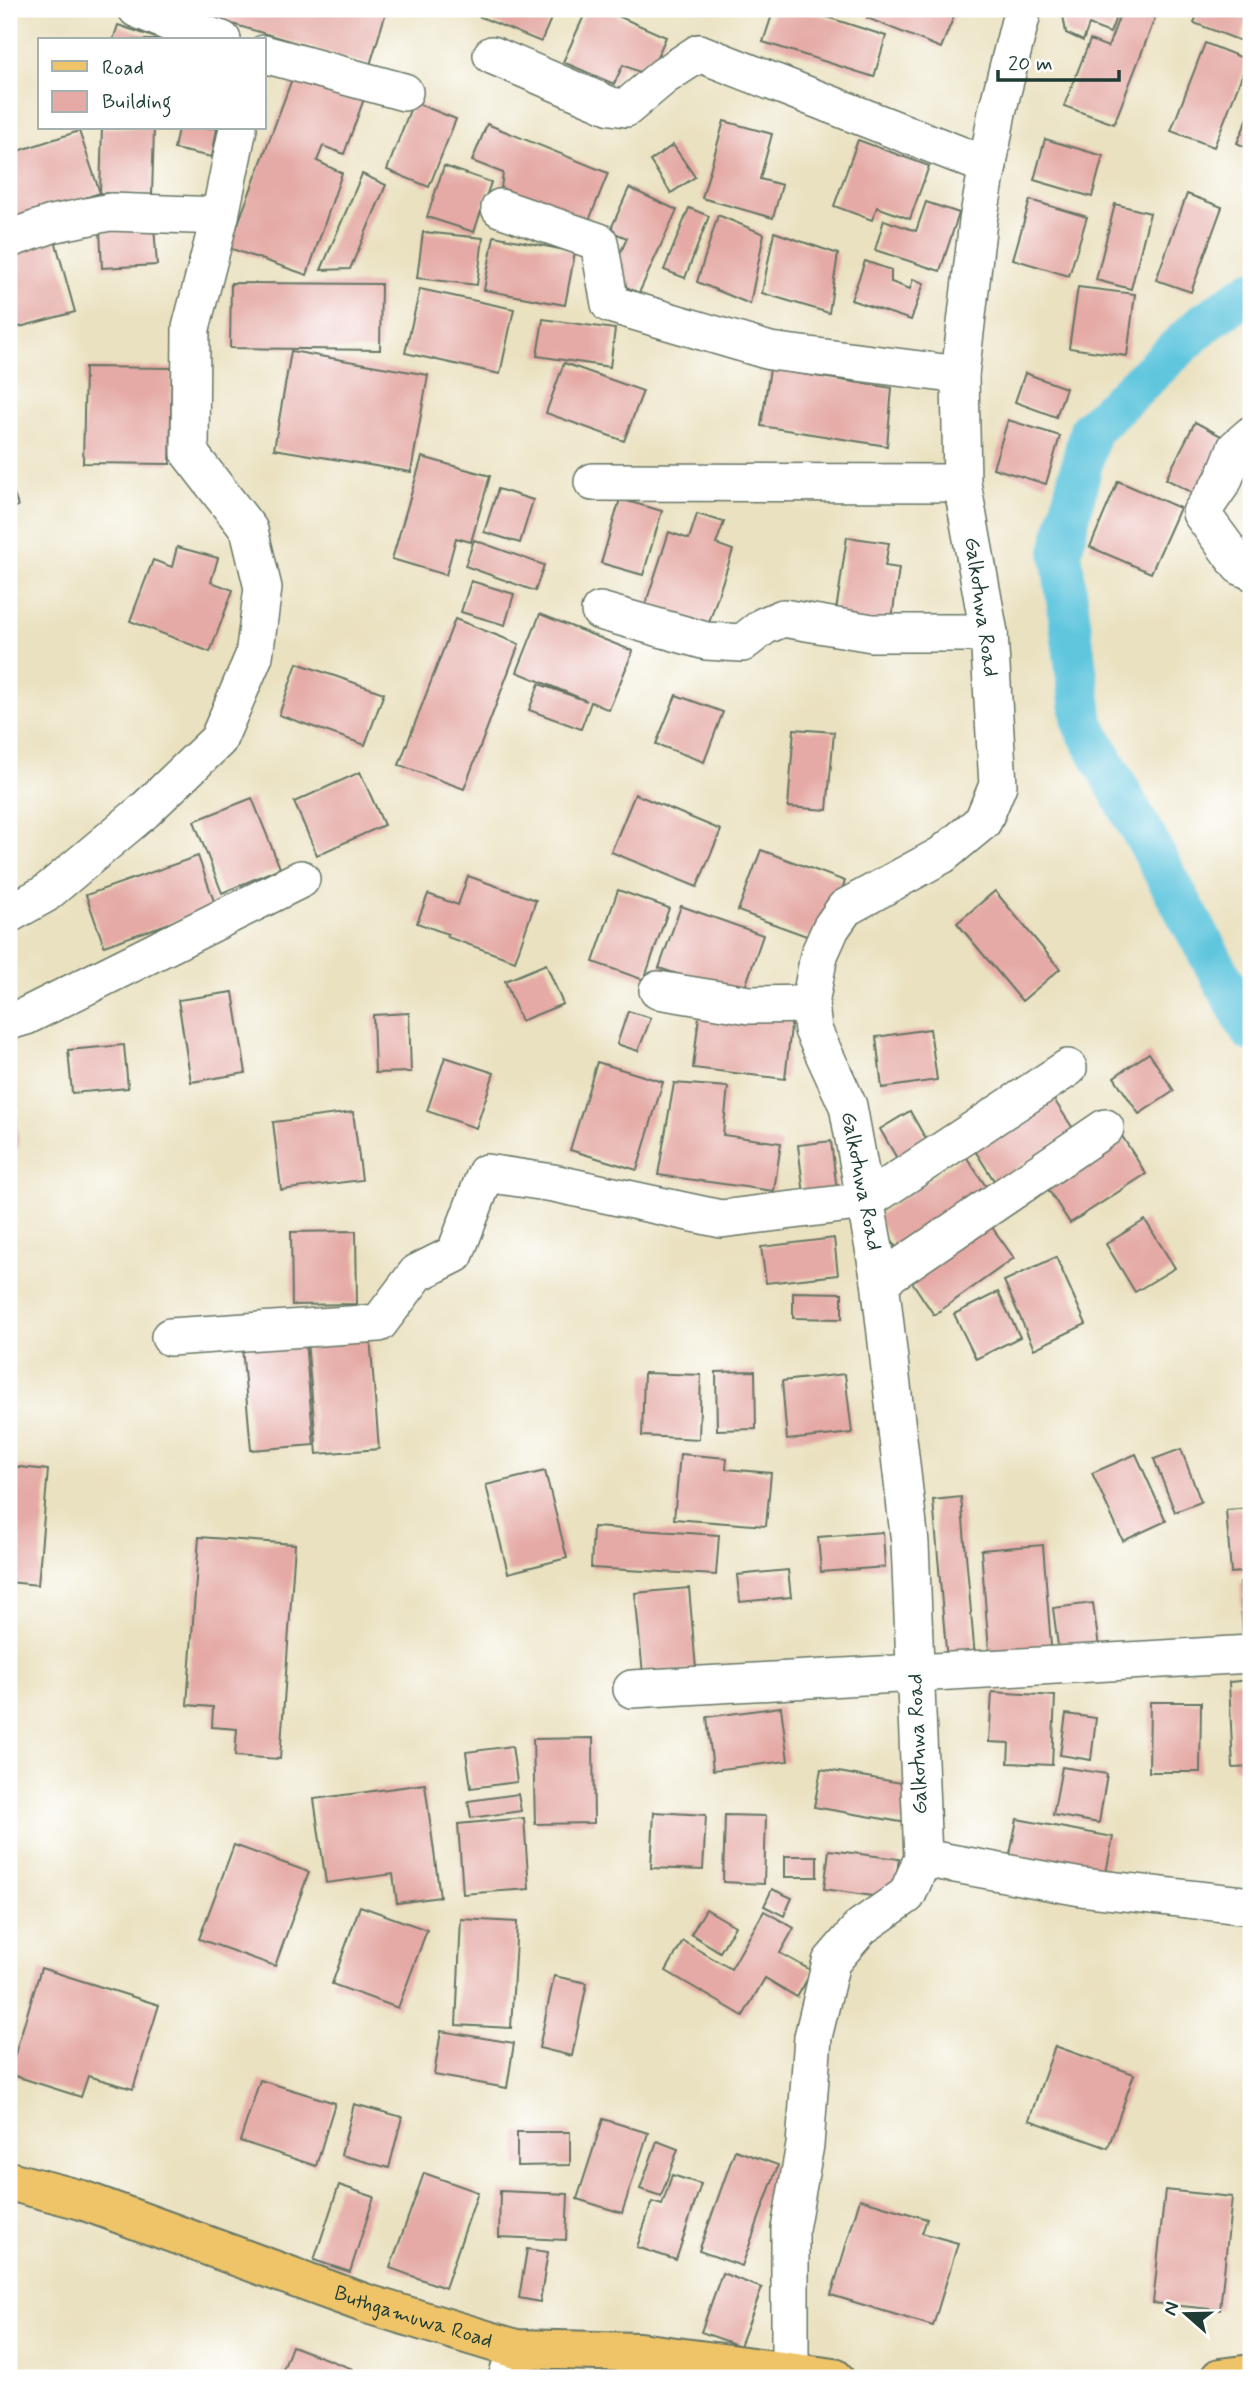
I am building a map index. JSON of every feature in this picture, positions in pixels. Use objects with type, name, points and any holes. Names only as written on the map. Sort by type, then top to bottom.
[{"type":"main road","name":"Buthgamuwa Road","points":[[9,2181],[82,2200],[364,2303],[512,2364],[639,2352],[789,2375],[834,2378]]},
{"type":"main road","points":[[1220,2378],[1251,2374]]},
{"type":"street","points":[[137,9],[216,38]]},
{"type":"street","name":"Galkotuwa Road","points":[[789,2375],[790,2229],[805,2145],[813,2037],[831,1962],[861,1927],[907,1895],[923,1858],[910,1543],[880,1281],[848,1106],[813,1030],[810,1004],[819,955],[831,928],[845,908],[942,855],[983,821],[998,785],[989,632],[962,483],[960,375],[978,221],[997,111],[1023,9]]},
{"type":"street","points":[[492,55],[611,106],[626,108],[664,76],[699,53],[988,166]]},
{"type":"street","points":[[266,55],[404,92]]},
{"type":"street","points":[[9,914],[45,894],[85,861],[144,811],[218,740],[254,656],[262,588],[249,530],[190,454],[191,328],[220,216],[238,130]]},
{"type":"street","points":[[500,208],[599,242],[610,304],[770,351],[960,375]]},
{"type":"street","points":[[9,239],[52,224],[110,212],[220,216]]},
{"type":"street","points":[[1251,435],[1236,448],[1223,481],[1201,513],[1240,566],[1251,571]]},
{"type":"street","points":[[593,482],[962,483]]},
{"type":"street","points":[[600,611],[706,641],[742,643],[764,626],[783,618],[872,633],[989,632]]},
{"type":"street","points":[[9,1021],[26,1016],[301,879]]},
{"type":"street","points":[[658,989],[749,1005],[810,1004]]},
{"type":"street","points":[[170,1337],[379,1323],[417,1273],[455,1254],[486,1173],[553,1183],[721,1219],[866,1201],[1068,1068]]},
{"type":"street","points":[[880,1281],[1105,1128]]},
{"type":"street","points":[[632,1689],[1251,1654]]},
{"type":"street","points":[[923,1858],[1081,1887],[1251,1906]]},
{"type":"building","points":[[182,9],[387,9],[370,65]]},
{"type":"building","points":[[473,9],[555,9],[541,42],[471,13]]},
{"type":"building","points":[[587,9],[602,9],[666,37],[649,76],[623,65],[614,84],[563,62]]},
{"type":"building","points":[[774,9],[802,9],[886,36],[874,77],[763,42]]},
{"type":"building","points":[[870,9],[957,9],[941,48],[867,18]]},
{"type":"building","points":[[1062,9],[1119,9],[1110,33],[1089,25],[1083,41],[1066,33]]},
{"type":"building","points":[[1122,9],[1130,9],[1155,18],[1114,124],[1064,106],[1090,40],[1108,47]]},
{"type":"building","points":[[1199,9],[1251,9],[1241,41],[1194,23]]},
{"type":"building","points":[[118,25],[156,38],[114,38]]},
{"type":"building","points":[[1205,43],[1248,60],[1214,147],[1171,131]]},
{"type":"building","points":[[295,71],[365,96],[344,154],[323,146],[317,161],[342,173],[307,275],[229,248]]},
{"type":"building","points":[[413,102],[456,119],[429,187],[387,170]]},
{"type":"building","points":[[1251,111],[1251,150],[1237,143]]},
{"type":"building","points":[[724,121],[772,134],[760,179],[782,185],[773,218],[702,198]]},
{"type":"building","points":[[487,124],[608,173],[588,223],[501,188],[503,173],[472,161]]},
{"type":"building","points":[[102,130],[154,130],[152,195],[100,193]]},
{"type":"building","points":[[178,130],[217,130],[212,157],[174,149]]},
{"type":"building","points":[[79,131],[100,193],[9,223],[9,154]]},
{"type":"building","points":[[1045,139],[1103,156],[1092,197],[1034,180]]},
{"type":"building","points":[[858,140],[929,166],[910,219],[877,207],[872,220],[834,206]]},
{"type":"building","points":[[673,145],[695,177],[671,193],[650,161]]},
{"type":"building","points":[[444,166],[491,182],[474,232],[427,217]]},
{"type":"building","points":[[362,174],[386,185],[350,269],[321,270]]},
{"type":"building","points":[[629,188],[677,210],[639,293],[609,279],[627,238],[610,231]]},
{"type":"building","points":[[1187,194],[1222,207],[1191,292],[1156,280]]},
{"type":"building","points":[[1030,200],[1087,217],[1069,276],[1013,259]]},
{"type":"building","points":[[926,202],[959,213],[940,271],[875,250],[884,220],[916,231]]},
{"type":"building","points":[[1115,204],[1150,213],[1131,289],[1096,280]]},
{"type":"building","points":[[689,208],[709,216],[685,278],[664,270]]},
{"type":"building","points":[[718,215],[764,234],[750,304],[697,282]]},
{"type":"building","points":[[154,227],[157,265],[102,268],[100,230]]},
{"type":"building","points":[[423,232],[483,238],[477,285],[417,278]]},
{"type":"building","points":[[774,232],[838,254],[829,313],[762,293]]},
{"type":"building","points":[[494,236],[575,252],[565,305],[484,290]]},
{"type":"building","points":[[55,240],[75,312],[9,330],[9,253]]},
{"type":"building","points":[[865,261],[891,270],[891,282],[910,289],[913,279],[924,283],[911,320],[851,300]]},
{"type":"building","points":[[231,283],[381,284],[380,350],[230,348]]},
{"type":"building","points":[[1078,287],[1135,294],[1127,356],[1069,348]]},
{"type":"building","points":[[420,289],[514,309],[500,374],[405,353]]},
{"type":"building","points":[[543,319],[615,329],[610,367],[537,356]]},
{"type":"building","points":[[291,351],[428,375],[411,472],[274,449]]},
{"type":"building","points":[[564,363],[643,391],[624,441],[546,413]]},
{"type":"building","points":[[85,367],[172,368],[170,464],[83,463]]},
{"type":"building","points":[[770,369],[892,388],[887,446],[761,426]]},
{"type":"building","points":[[1025,373],[1066,388],[1056,417],[1015,402]]},
{"type":"building","points":[[1008,420],[1060,436],[1046,484],[993,468]]},
{"type":"building","points":[[1195,422],[1223,437],[1195,494],[1166,479]]},
{"type":"building","points":[[422,457],[490,476],[471,542],[456,538],[446,575],[392,559]]},
{"type":"building","points":[[9,479],[18,506],[9,509]]},
{"type":"building","points":[[1118,481],[1180,508],[1151,573],[1090,547]]},
{"type":"building","points":[[498,489],[533,500],[520,543],[484,532]]},
{"type":"building","points":[[620,499],[662,511],[643,575],[601,563]]},
{"type":"building","points":[[697,514],[724,522],[716,544],[733,550],[706,632],[643,612],[669,532],[689,539]]},
{"type":"building","points":[[847,537],[889,543],[885,566],[899,568],[891,626],[835,618]]},
{"type":"building","points":[[474,540],[544,565],[535,591],[465,566]]},
{"type":"building","points":[[177,547],[218,558],[211,582],[233,590],[210,652],[130,621],[153,560],[172,567]]},
{"type":"building","points":[[471,581],[514,594],[505,625],[461,612]]},
{"type":"building","points":[[540,614],[633,651],[609,710],[591,702],[581,729],[529,710],[539,684],[587,701],[517,672]]},
{"type":"building","points":[[455,619],[519,644],[464,789],[399,765]]},
{"type":"building","points":[[297,663],[384,693],[365,745],[279,715]]},
{"type":"building","points":[[676,695],[723,712],[704,762],[656,744]]},
{"type":"building","points":[[794,729],[834,732],[827,810],[788,807]]},
{"type":"building","points":[[360,772],[384,825],[317,855],[294,802]]},
{"type":"building","points":[[635,794],[721,830],[697,887],[611,852]]},
{"type":"building","points":[[252,798],[280,868],[222,893],[194,821]]},
{"type":"building","points":[[761,850],[845,881],[823,942],[738,911]]},
{"type":"building","points":[[198,856],[216,907],[104,946],[86,895]]},
{"type":"building","points":[[468,876],[536,900],[515,961],[447,937],[448,934],[417,923],[428,894],[458,905]]},
{"type":"building","points":[[618,890],[669,908],[644,980],[593,962]]},
{"type":"building","points":[[995,891],[1060,969],[1022,1001],[957,923]]},
{"type":"building","points":[[681,906],[763,935],[742,996],[659,968]]},
{"type":"building","points":[[546,964],[563,1004],[521,1021],[505,981]]},
{"type":"building","points":[[233,992],[246,1073],[191,1082],[178,1000]]},
{"type":"building","points":[[700,1007],[792,1018],[785,1079],[693,1068]]},
{"type":"building","points":[[628,1011],[651,1018],[638,1051],[617,1044]]},
{"type":"building","points":[[409,1013],[411,1072],[375,1073],[373,1015]]},
{"type":"building","points":[[930,1029],[937,1080],[882,1088],[876,1037]]},
{"type":"building","points":[[124,1045],[128,1088],[72,1093],[68,1050]]},
{"type":"building","points":[[1149,1053],[1174,1091],[1139,1114],[1114,1077]]},
{"type":"building","points":[[445,1057],[494,1073],[476,1128],[427,1111]]},
{"type":"building","points":[[597,1062],[663,1082],[637,1170],[570,1150]]},
{"type":"building","points":[[9,1077],[13,1077],[19,1148],[9,1149]]},
{"type":"building","points":[[674,1083],[728,1087],[723,1135],[781,1143],[774,1191],[658,1175]]},
{"type":"building","points":[[1051,1095],[1074,1130],[995,1182],[972,1146]]},
{"type":"building","points":[[910,1111],[932,1150],[902,1167],[880,1129]]},
{"type":"building","points":[[353,1112],[362,1180],[281,1190],[273,1122]]},
{"type":"building","points":[[1122,1136],[1146,1174],[1070,1223],[1046,1186]]},
{"type":"building","points":[[831,1141],[837,1191],[804,1195],[798,1145]]},
{"type":"building","points":[[965,1155],[991,1194],[902,1256],[876,1217]]},
{"type":"building","points":[[1145,1220],[1175,1268],[1135,1292],[1106,1244]]},
{"type":"building","points":[[989,1223],[1014,1258],[934,1315],[910,1279]]},
{"type":"building","points":[[356,1231],[357,1304],[292,1305],[291,1232]]},
{"type":"building","points":[[834,1238],[838,1275],[766,1283],[761,1247]]},
{"type":"building","points":[[1056,1257],[1086,1324],[1034,1349],[1004,1281]]},
{"type":"building","points":[[793,1292],[842,1293],[842,1319],[793,1318]]},
{"type":"building","points":[[998,1292],[1020,1337],[976,1359],[954,1314]]},
{"type":"building","points":[[370,1336],[379,1449],[317,1454],[307,1342]]},
{"type":"building","points":[[305,1341],[314,1445],[251,1450],[242,1347]]},
{"type":"building","points":[[755,1371],[756,1429],[717,1430],[716,1372]]},
{"type":"building","points":[[644,1373],[701,1375],[699,1439],[642,1436]]},
{"type":"building","points":[[845,1374],[852,1433],[787,1440],[782,1381]]},
{"type":"building","points":[[1181,1449],[1201,1502],[1175,1512],[1154,1459]]},
{"type":"building","points":[[680,1454],[727,1458],[726,1469],[771,1473],[766,1526],[674,1519]]},
{"type":"building","points":[[1136,1454],[1166,1521],[1123,1541],[1092,1473]]},
{"type":"building","points":[[9,1466],[48,1470],[38,1585],[9,1582]]},
{"type":"building","points":[[545,1471],[567,1558],[508,1573],[486,1485]]},
{"type":"building","points":[[961,1497],[975,1658],[947,1661],[933,1500]]},
{"type":"building","points":[[1251,1508],[1251,1571],[1231,1573],[1226,1510]]},
{"type":"building","points":[[593,1527],[719,1535],[716,1575],[591,1568]]},
{"type":"building","points":[[883,1532],[885,1567],[821,1572],[818,1537]]},
{"type":"building","points":[[199,1537],[295,1544],[280,1759],[235,1756],[237,1729],[212,1727],[213,1707],[187,1705]]},
{"type":"building","points":[[1043,1545],[1052,1658],[990,1663],[981,1550]]},
{"type":"building","points":[[788,1570],[791,1597],[740,1602],[737,1575]]},
{"type":"building","points":[[1251,1582],[1251,1637],[1243,1637],[1240,1583]]},
{"type":"building","points":[[689,1588],[696,1669],[643,1674],[635,1593]]},
{"type":"building","points":[[1093,1603],[1099,1647],[1059,1654],[1053,1608]]},
{"type":"building","points":[[1251,1680],[1251,1767],[1233,1768],[1229,1682]]},
{"type":"building","points":[[992,1692],[1055,1696],[1052,1765],[1008,1763],[1009,1743],[989,1742]]},
{"type":"building","points":[[1150,1702],[1201,1702],[1200,1772],[1149,1772]]},
{"type":"building","points":[[781,1707],[788,1761],[713,1770],[707,1717]]},
{"type":"building","points":[[1066,1714],[1096,1718],[1091,1760],[1060,1755]]},
{"type":"building","points":[[593,1738],[594,1823],[535,1824],[533,1739]]},
{"type":"building","points":[[512,1746],[517,1782],[471,1788],[466,1752]]},
{"type":"building","points":[[1062,1767],[1107,1774],[1099,1823],[1053,1815]]},
{"type":"building","points":[[821,1769],[913,1785],[907,1823],[814,1807]]},
{"type":"building","points":[[425,1784],[440,1897],[397,1903],[393,1874],[326,1883],[314,1799]]},
{"type":"building","points":[[518,1794],[521,1811],[471,1818],[468,1801]]},
{"type":"building","points":[[654,1812],[706,1815],[703,1870],[651,1868]]},
{"type":"building","points":[[725,1815],[766,1816],[764,1884],[723,1882]]},
{"type":"building","points":[[524,1818],[529,1889],[463,1894],[458,1824]]},
{"type":"building","points":[[1017,1819],[1113,1837],[1105,1878],[1009,1860]]},
{"type":"building","points":[[234,1845],[309,1872],[275,1966],[199,1939]]},
{"type":"building","points":[[829,1850],[899,1859],[893,1899],[824,1889]]},
{"type":"building","points":[[785,1856],[817,1856],[817,1877],[785,1877]]},
{"type":"building","points":[[772,1889],[792,1898],[784,1916],[764,1906]]},
{"type":"building","points":[[360,1906],[427,1930],[398,2008],[332,1984]]},
{"type":"building","points":[[706,1909],[735,1926],[720,1952],[691,1934]]},
{"type":"building","points":[[764,1911],[794,1928],[780,1953],[812,1971],[797,1997],[765,1978],[743,2016],[666,1971],[683,1941],[731,1969]]},
{"type":"building","points":[[461,1919],[517,1922],[511,2028],[456,2025]]},
{"type":"building","points":[[41,1968],[159,2005],[133,2089],[88,2076],[81,2097],[9,2074]]},
{"type":"building","points":[[554,1976],[587,1983],[572,2056],[539,2048]]},
{"type":"building","points":[[441,2031],[514,2043],[507,2088],[434,2075]]},
{"type":"building","points":[[1055,2046],[1134,2074],[1108,2148],[1029,2120]]},
{"type":"building","points":[[260,2080],[335,2103],[316,2166],[240,2141]]},
{"type":"building","points":[[354,2104],[402,2117],[389,2168],[341,2155]]},
{"type":"building","points":[[603,2119],[648,2133],[622,2213],[577,2199]]},
{"type":"building","points":[[517,2132],[570,2132],[570,2165],[517,2166]]},
{"type":"building","points":[[657,2141],[678,2149],[661,2196],[640,2189]]},
{"type":"building","points":[[735,2150],[778,2165],[742,2266],[699,2251]]},
{"type":"building","points":[[424,2173],[478,2192],[445,2288],[390,2268]]},
{"type":"building","points":[[672,2175],[701,2184],[676,2260],[637,2247],[652,2202],[662,2205]]},
{"type":"building","points":[[339,2185],[374,2197],[350,2272],[314,2260]]},
{"type":"building","points":[[1165,2190],[1232,2197],[1220,2310],[1153,2303]]},
{"type":"building","points":[[500,2191],[568,2194],[566,2240],[499,2237]]},
{"type":"building","points":[[860,2199],[927,2219],[922,2233],[958,2243],[933,2326],[831,2295]]},
{"type":"building","points":[[527,2249],[548,2252],[540,2302],[519,2298]]},
{"type":"building","points":[[722,2273],[762,2288],[740,2346],[701,2332]]},
{"type":"building","points":[[292,2346],[353,2369],[350,2378],[280,2378]]},
{"type":"waterway","points":[[1251,291],[1204,323],[1090,430],[1061,552],[1083,724],[1251,1031]]}]
